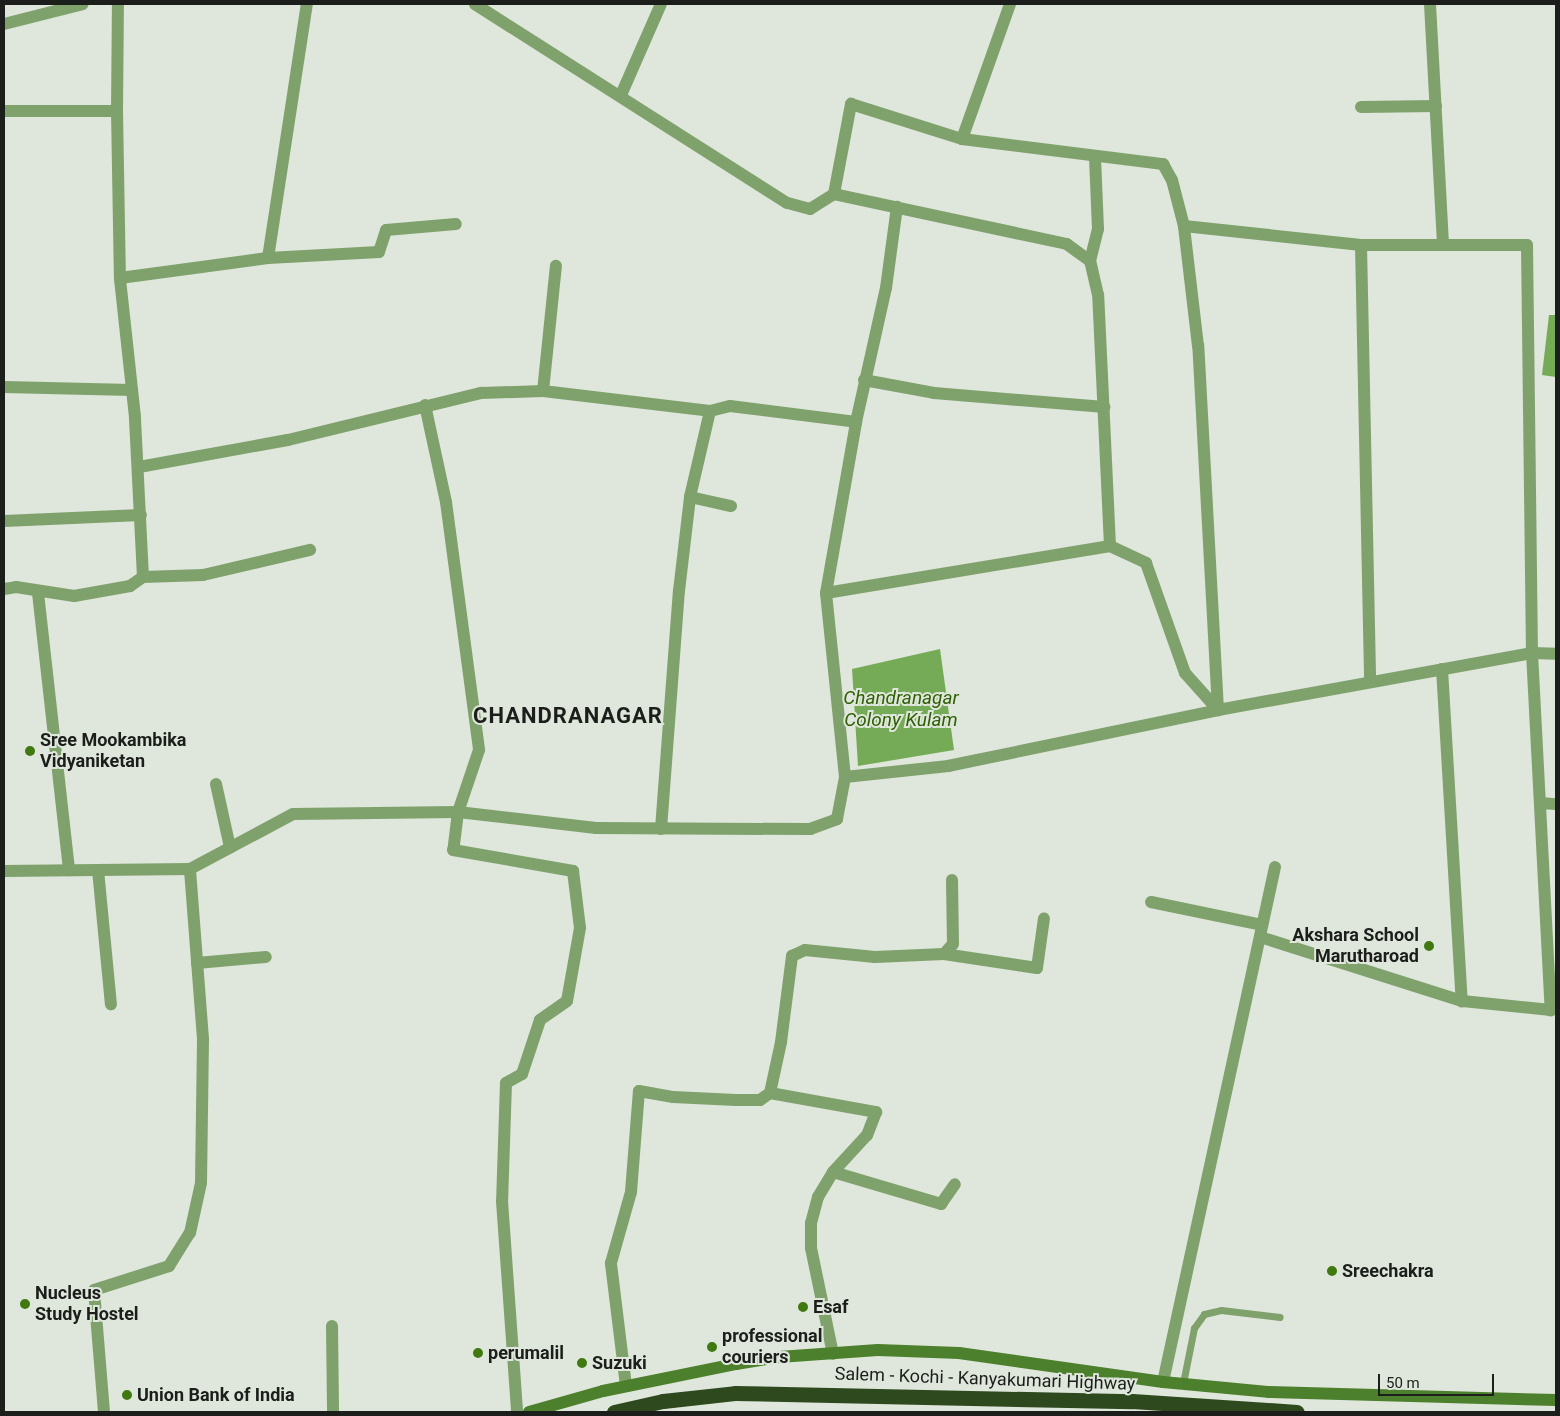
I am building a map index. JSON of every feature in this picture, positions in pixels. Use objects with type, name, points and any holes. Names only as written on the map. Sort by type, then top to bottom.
[{"type":"highway","name":"Salem - Kochi - Kanyakumari Highway","points":[[614,1412],[662,1401],[735,1393],[1132,1401],[1297,1412]]},
{"type":"street","points":[[4,24],[83,4]]},
{"type":"street","points":[[118,4],[117,111],[120,278],[139,467],[143,577]]},
{"type":"street","points":[[268,258],[307,4]]},
{"type":"street","points":[[475,4],[621,94],[787,203],[810,209],[834,194],[1067,244],[1090,261]]},
{"type":"street","points":[[621,94],[661,4]]},
{"type":"street","points":[[962,139],[1010,4]]},
{"type":"street","points":[[1430,4],[1443,246]]},
{"type":"street","points":[[834,194],[851,104],[962,139],[1164,164],[1172,180],[1184,226],[1198,346],[1218,710]]},
{"type":"street","points":[[1361,107],[1436,106]]},
{"type":"street","points":[[4,111],[117,111]]},
{"type":"street","points":[[1095,156],[1098,229],[1090,261],[1098,295],[1110,546]]},
{"type":"street","points":[[4,871],[190,868],[293,814],[458,812],[596,828],[661,829],[810,830],[837,820],[844,778],[826,594],[864,380],[886,288],[897,207]]},
{"type":"street","points":[[120,278],[268,258],[379,252],[386,230],[456,224]]},
{"type":"street","points":[[1151,902],[1261,931],[1462,1001],[1553,1010],[1532,653],[1526,245],[1361,245],[1184,226]]},
{"type":"street","points":[[1361,245],[1370,682]]},
{"type":"street","points":[[543,391],[556,266]]},
{"type":"street","points":[[864,380],[934,393],[1104,407]]},
{"type":"street","points":[[4,387],[132,390]]},
{"type":"street","points":[[139,467],[288,440],[425,405],[481,393],[543,391],[710,411],[730,406],[856,422]]},
{"type":"street","points":[[425,405],[446,502],[479,750],[458,812],[453,850],[573,871],[580,928],[567,1001],[540,1020],[522,1074],[506,1083],[502,1201],[517,1412]]},
{"type":"street","points":[[661,829],[679,591],[690,497],[710,411]]},
{"type":"street","points":[[690,497],[731,506]]},
{"type":"street","points":[[4,521],[141,515]]},
{"type":"street","points":[[826,594],[1110,546],[1146,564],[1185,672],[1218,710]]},
{"type":"street","points":[[4,589],[16,587],[38,593],[74,596],[105,592],[130,586],[143,577],[203,575],[310,550]]},
{"type":"street","points":[[38,593],[69,870]]},
{"type":"street","points":[[844,778],[948,766],[1218,710],[1532,653],[1556,654]]},
{"type":"street","points":[[1442,669],[1462,1001]]},
{"type":"street","points":[[216,784],[230,847]]},
{"type":"street","points":[[1540,803],[1556,804]]},
{"type":"street","points":[[1163,1382],[1213,1143],[1240,1038],[1275,867]]},
{"type":"street","points":[[104,1412],[94,1290],[169,1266],[190,1233],[201,1183],[203,1039],[190,868]]},
{"type":"street","points":[[98,870],[111,1004]]},
{"type":"street","points":[[944,954],[953,944],[952,880]]},
{"type":"street","points":[[626,1386],[611,1263],[632,1192],[639,1090],[673,1097],[736,1100],[760,1100],[770,1093],[781,1042],[792,956],[805,950],[875,957],[944,954],[1037,968],[1044,918]]},
{"type":"street","points":[[197,962],[266,957]]},
{"type":"street","points":[[770,1093],[876,1112],[867,1135],[833,1172],[818,1197],[811,1223],[811,1248],[833,1354]]},
{"type":"street","points":[[833,1172],[941,1204],[955,1184]]},
{"type":"street","points":[[332,1326],[333,1412]]},
{"type":"street","points":[[529,1412],[626,1386],[779,1357],[878,1350],[958,1352],[1163,1382],[1268,1392],[1556,1400]]},
{"type":"lane","points":[[1183,1383],[1194,1328],[1204,1314],[1221,1310],[1280,1317]]},
{"type":"water","points":[[1549,315],[1556,315],[1556,377],[1542,375]]},
{"type":"water","name":"Chandranagar Colony Kulam","points":[[940,649],[954,750],[858,766],[852,669]]},
{"type":"place","name":"Sree Mookambika Vidyaniketan","points":[[30,751]]},
{"type":"place","name":"Akshara School Marutharoad","points":[[1429,946]]},
{"type":"place","name":"Sreechakra","points":[[1332,1271]]},
{"type":"place","name":"Nucleus Study Hostel","points":[[25,1304]]},
{"type":"place","name":"Esaf","points":[[803,1307]]},
{"type":"place","name":"professional couriers","points":[[712,1347]]},
{"type":"place","name":"perumalil","points":[[478,1353]]},
{"type":"place","name":"Suzuki","points":[[582,1363]]},
{"type":"place","name":"Union Bank of India","points":[[127,1395]]},
{"type":"district","name":"CHANDRANAGAR","points":[[568,716]]}]
